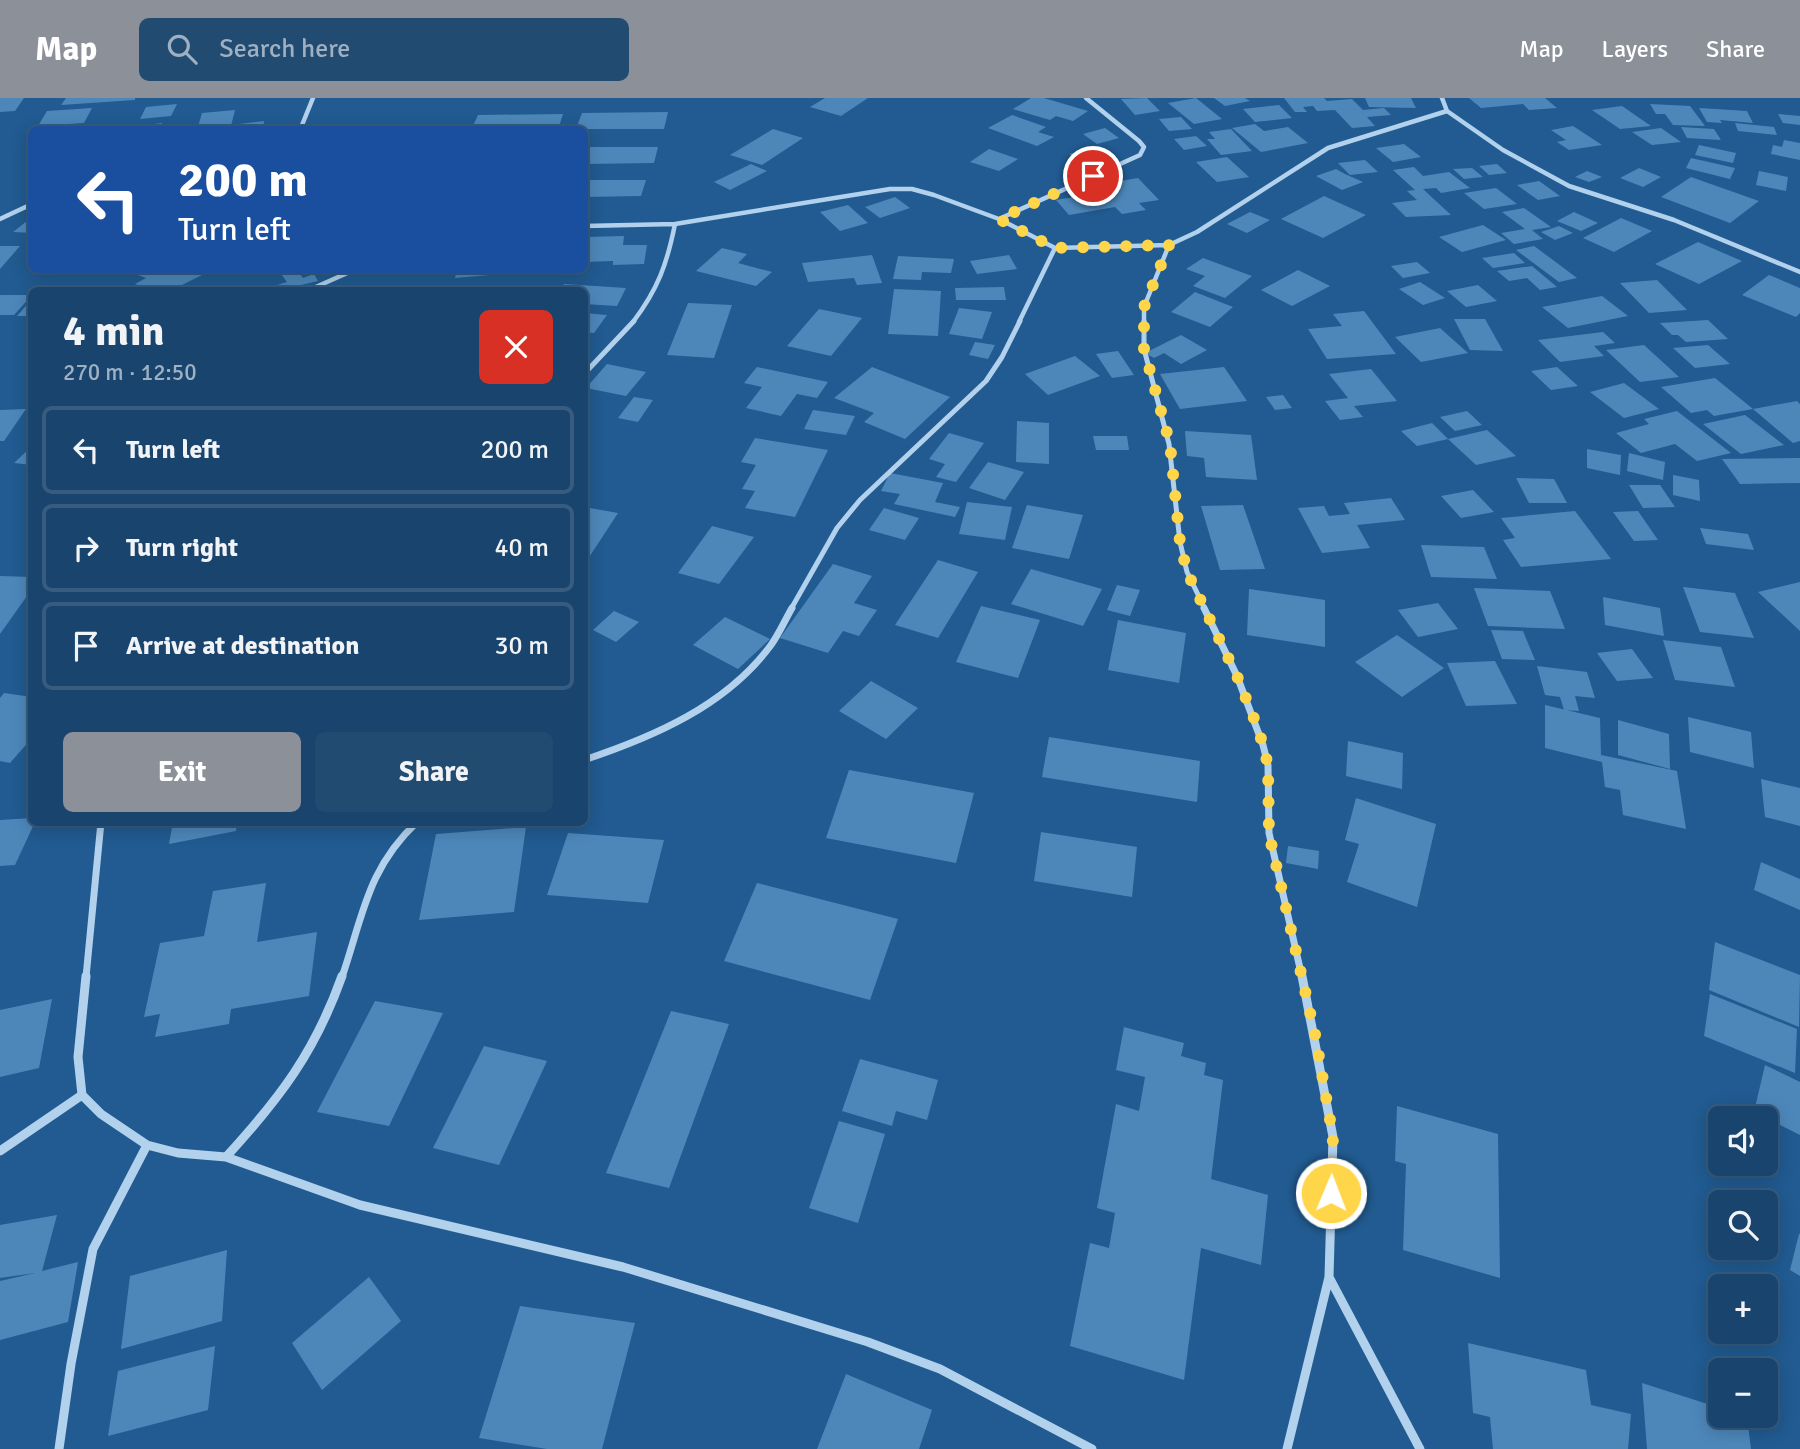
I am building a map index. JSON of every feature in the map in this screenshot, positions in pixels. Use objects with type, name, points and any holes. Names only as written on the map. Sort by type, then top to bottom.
[{"type":"street","points":[[302,126],[313,98]]},
{"type":"street","points":[[999,219],[1140,155],[1144,148],[1139,141],[1086,98]]},
{"type":"street","points":[[1442,98],[1447,111],[1503,150],[1569,186],[1674,220],[1800,272]]},
{"type":"street","points":[[588,226],[675,224],[890,189],[912,189],[999,219],[1055,248],[1169,245],[1197,232],[1328,148],[1447,111]]},
{"type":"street","points":[[0,219],[28,206]]},
{"type":"street","points":[[588,370],[634,324],[645,308],[667,264],[675,224]]},
{"type":"street","points":[[1169,245],[1144,307],[1144,349],[1170,444],[1180,542],[1187,572],[1237,676],[1254,717],[1268,765],[1269,834],[1315,1034],[1333,1137],[1329,1277],[1287,1449]]},
{"type":"street","points":[[588,759],[653,736],[697,712],[723,694],[760,660],[772,644],[819,558],[844,519],[904,456],[991,373],[1002,357],[1055,248]]},
{"type":"street","points":[[316,287],[347,273]]},
{"type":"street","points":[[101,826],[78,1057],[82,1095],[101,1114],[147,1145],[178,1153],[226,1157],[360,1205],[623,1267],[868,1342],[940,1369],[1092,1449]]},
{"type":"street","points":[[226,1157],[269,1109],[303,1064],[321,1029],[348,959],[368,887],[396,839],[412,826]]},
{"type":"street","points":[[0,1150],[82,1095]]},
{"type":"street","points":[[59,1449],[71,1364],[93,1249],[147,1145]]},
{"type":"street","points":[[1329,1277],[1420,1449]]},
{"type":"building","points":[[0,98],[24,98],[15,111],[0,112]]},
{"type":"building","points":[[66,98],[135,98],[135,100],[61,105]]},
{"type":"building","points":[[825,98],[868,98],[841,116],[810,107]]},
{"type":"building","points":[[1031,98],[1044,98],[1088,111],[1073,121],[1056,116],[1050,120],[1013,109]]},
{"type":"building","points":[[1147,98],[1160,111],[1135,115],[1121,99]]},
{"type":"building","points":[[1196,98],[1222,119],[1194,124],[1168,103]]},
{"type":"building","points":[[1214,98],[1245,98],[1250,101],[1225,106]]},
{"type":"building","points":[[1284,98],[1324,98],[1327,101],[1352,99],[1363,110],[1384,108],[1391,115],[1367,117],[1375,126],[1352,128],[1335,110],[1317,111],[1313,106],[1303,107],[1307,112],[1295,112]]},
{"type":"building","points":[[1365,98],[1411,98],[1416,108],[1369,107]]},
{"type":"building","points":[[1469,98],[1545,98],[1557,108],[1529,110],[1523,104],[1481,108]]},
{"type":"building","points":[[177,104],[171,116],[140,119],[146,107]]},
{"type":"building","points":[[1650,104],[1690,106],[1705,126],[1673,125],[1665,114],[1656,114]]},
{"type":"building","points":[[1279,105],[1292,118],[1255,122],[1243,109]]},
{"type":"building","points":[[1622,106],[1651,126],[1620,129],[1592,110]]},
{"type":"building","points":[[92,108],[84,123],[38,126],[47,111]]},
{"type":"building","points":[[1699,108],[1747,111],[1753,123],[1720,120],[1722,123],[1707,122]]},
{"type":"building","points":[[235,110],[231,126],[198,126],[202,113]]},
{"type":"building","points":[[668,112],[664,129],[588,129],[588,126],[577,126],[582,113]]},
{"type":"building","points":[[563,114],[559,126],[473,126],[478,115]]},
{"type":"building","points":[[1778,114],[1800,116],[1800,125],[1783,123]]},
{"type":"building","points":[[1012,115],[1046,127],[1038,132],[1054,137],[1037,146],[988,128]]},
{"type":"building","points":[[1181,117],[1192,129],[1169,131],[1159,119]]},
{"type":"building","points":[[264,121],[263,126],[239,124]]},
{"type":"building","points":[[162,123],[161,126],[138,126]]},
{"type":"building","points":[[1735,123],[1774,127],[1777,135],[1738,131]]},
{"type":"building","points":[[1255,124],[1264,131],[1288,127],[1308,143],[1261,152],[1232,128]]},
{"type":"building","points":[[1573,126],[1602,145],[1569,150],[1557,142],[1566,140],[1551,130]]},
{"type":"building","points":[[1681,127],[1714,129],[1721,140],[1687,138]]},
{"type":"building","points":[[1105,128],[1119,138],[1097,144],[1083,134]]},
{"type":"building","points":[[1661,128],[1681,142],[1652,145],[1632,132]]},
{"type":"building","points":[[773,129],[803,138],[762,165],[730,155]]},
{"type":"building","points":[[1231,129],[1252,151],[1221,155],[1207,139],[1215,139],[1209,132]]},
{"type":"building","points":[[1196,136],[1207,146],[1184,150],[1174,139]]},
{"type":"building","points":[[1784,140],[1800,143],[1800,160],[1771,154],[1773,145],[1782,147]]},
{"type":"building","points":[[1404,144],[1421,157],[1393,162],[1376,148]]},
{"type":"building","points":[[1699,145],[1736,153],[1733,163],[1695,155]]},
{"type":"building","points":[[588,147],[658,147],[654,163],[588,164]]},
{"type":"building","points":[[1090,148],[1108,159],[1087,165],[1069,154]]},
{"type":"building","points":[[989,149],[1018,159],[999,171],[970,162]]},
{"type":"building","points":[[1227,157],[1249,177],[1217,182],[1196,162]]},
{"type":"building","points":[[1691,158],[1735,168],[1730,179],[1686,168]]},
{"type":"building","points":[[1365,160],[1378,172],[1350,175],[1338,163]]},
{"type":"building","points":[[751,164],[767,171],[730,190],[714,182]]},
{"type":"building","points":[[1497,164],[1507,173],[1489,175],[1479,166]]},
{"type":"building","points":[[1414,167],[1423,176],[1449,172],[1470,188],[1441,193],[1436,188],[1423,189],[1451,215],[1406,217],[1392,203],[1417,200],[1407,191],[1415,190],[1393,170]]},
{"type":"building","points":[[1472,168],[1483,177],[1464,179],[1453,169]]},
{"type":"building","points":[[1639,168],[1661,177],[1643,187],[1620,178]]},
{"type":"building","points":[[1336,169],[1363,182],[1342,190],[1316,176]]},
{"type":"building","points":[[1587,171],[1602,177],[1589,182],[1575,177]]},
{"type":"building","points":[[1759,171],[1788,177],[1786,191],[1756,185]]},
{"type":"building","points":[[1691,177],[1759,201],[1730,223],[1661,197]]},
{"type":"building","points":[[1138,178],[1159,200],[1139,203],[1146,210],[1122,214],[1115,207],[1069,215],[1056,200],[1110,191],[1102,184]]},
{"type":"building","points":[[588,180],[646,180],[641,196],[588,197]]},
{"type":"building","points":[[1539,181],[1560,196],[1538,200],[1517,185]]},
{"type":"building","points":[[1496,188],[1517,204],[1484,209],[1464,193]]},
{"type":"building","points":[[1324,196],[1366,215],[1323,238],[1281,219]]},
{"type":"building","points":[[895,197],[910,208],[880,218],[865,207]]},
{"type":"building","points":[[848,205],[868,223],[840,231],[820,212]]},
{"type":"building","points":[[1524,208],[1551,227],[1532,230],[1543,239],[1514,244],[1501,233],[1525,229],[1502,212]]},
{"type":"building","points":[[1250,212],[1270,220],[1247,233],[1227,224]]},
{"type":"building","points":[[1574,212],[1598,223],[1581,231],[1557,221]]},
{"type":"building","points":[[1621,218],[1652,231],[1614,252],[1583,238]]},
{"type":"building","points":[[28,220],[28,233],[13,232]]},
{"type":"building","points":[[1483,225],[1506,240],[1462,252],[1439,237]]},
{"type":"building","points":[[1559,226],[1573,233],[1555,240],[1541,232]]},
{"type":"building","points":[[624,236],[623,245],[647,245],[644,264],[613,265],[613,261],[588,262],[588,237]]},
{"type":"building","points":[[1698,242],[1742,261],[1699,284],[1655,264]]},
{"type":"building","points":[[0,246],[20,246],[0,269]]},
{"type":"building","points":[[1534,246],[1577,278],[1559,282],[1516,250]]},
{"type":"building","points":[[722,248],[747,254],[738,263],[772,272],[756,286],[696,271]]},
{"type":"building","points":[[1514,253],[1525,263],[1493,268],[1482,258]]},
{"type":"building","points":[[872,255],[882,283],[857,285],[854,278],[808,282],[802,263]]},
{"type":"building","points":[[1009,255],[1017,269],[977,274],[970,261]]},
{"type":"building","points":[[898,256],[954,259],[951,273],[922,272],[921,280],[893,279]]},
{"type":"building","points":[[1203,258],[1252,276],[1225,298],[1193,286],[1205,276],[1186,269]]},
{"type":"building","points":[[1417,262],[1430,273],[1403,278],[1391,266]]},
{"type":"building","points":[[1532,266],[1557,287],[1540,290],[1527,278],[1509,281],[1497,271]]},
{"type":"building","points":[[1298,270],[1330,286],[1292,306],[1261,290]]},
{"type":"building","points":[[133,273],[206,273],[178,287],[144,287],[135,284],[146,278]]},
{"type":"building","points":[[299,273],[303,278],[314,274],[318,281],[293,287],[278,287],[277,285],[287,282],[281,274]]},
{"type":"building","points":[[456,273],[513,273],[455,278]]},
{"type":"building","points":[[1769,275],[1800,288],[1800,313],[1796,317],[1742,295]]},
{"type":"building","points":[[1657,280],[1687,310],[1649,313],[1620,283]]},
{"type":"building","points":[[1420,282],[1445,298],[1423,305],[1399,289]]},
{"type":"building","points":[[564,284],[626,288],[617,306],[588,304],[588,287],[562,287]]},
{"type":"building","points":[[1478,285],[1497,301],[1466,307],[1447,291]]},
{"type":"building","points":[[1004,287],[1006,300],[956,300],[955,288]]},
{"type":"building","points":[[894,289],[941,291],[938,336],[888,334]]},
{"type":"building","points":[[1195,292],[1233,307],[1210,327],[1171,312]]},
{"type":"building","points":[[0,295],[28,295],[28,299],[14,315],[0,315]]},
{"type":"building","points":[[1602,296],[1628,316],[1568,328],[1542,307]]},
{"type":"building","points":[[688,303],[732,305],[714,358],[667,355]]},
{"type":"building","points":[[28,304],[28,316],[17,316]]},
{"type":"building","points":[[959,308],[992,312],[982,339],[949,334]]},
{"type":"building","points":[[819,309],[862,318],[831,356],[787,346]]},
{"type":"building","points":[[1364,311],[1396,354],[1327,359],[1308,329],[1342,326],[1333,314]]},
{"type":"building","points":[[588,313],[607,315],[594,333],[588,332]]},
{"type":"building","points":[[1454,319],[1485,319],[1503,351],[1470,350]]},
{"type":"building","points":[[1708,320],[1728,339],[1686,342],[1678,335],[1672,335],[1660,323]]},
{"type":"building","points":[[1440,328],[1468,353],[1421,362],[1395,337]]},
{"type":"building","points":[[1603,332],[1615,343],[1594,346],[1604,356],[1560,362],[1538,340]]},
{"type":"building","points":[[1181,335],[1207,350],[1181,364],[1164,353],[1154,358],[1145,353]]},
{"type":"building","points":[[975,342],[995,345],[988,359],[969,355]]},
{"type":"building","points":[[1644,345],[1679,377],[1640,382],[1606,350]]},
{"type":"building","points":[[1708,345],[1730,364],[1695,368],[1673,348]]},
{"type":"building","points":[[1118,351],[1134,375],[1112,378],[1096,354]]},
{"type":"building","points":[[1075,356],[1100,376],[1048,395],[1025,374]]},
{"type":"building","points":[[607,364],[646,372],[626,396],[588,388]]},
{"type":"building","points":[[757,367],[828,382],[817,398],[797,394],[781,416],[746,408],[762,387],[744,383]]},
{"type":"building","points":[[872,367],[950,397],[905,439],[864,422],[874,413],[834,398]]},
{"type":"building","points":[[1224,367],[1247,401],[1180,409],[1160,374]]},
{"type":"building","points":[[1557,367],[1578,386],[1551,390],[1531,371]]},
{"type":"building","points":[[1371,369],[1397,401],[1354,406],[1363,417],[1340,420],[1325,401],[1348,398],[1329,374]]},
{"type":"building","points":[[1715,378],[1753,409],[1714,416],[1707,410],[1691,413],[1661,387]]},
{"type":"building","points":[[1624,383],[1659,409],[1624,418],[1590,392]]},
{"type":"building","points":[[1283,395],[1292,408],[1275,410],[1266,397]]},
{"type":"building","points":[[634,397],[653,400],[638,422],[618,418]]},
{"type":"building","points":[[1797,401],[1800,404],[1800,441],[1793,443],[1753,409]]},
{"type":"building","points":[[26,409],[4,441],[0,441],[0,410]]},
{"type":"building","points":[[813,410],[855,416],[846,435],[804,429]]},
{"type":"building","points":[[1467,411],[1482,425],[1455,431],[1440,417]]},
{"type":"building","points":[[1677,411],[1731,453],[1697,461],[1675,444],[1641,453],[1616,433],[1649,424],[1644,419]]},
{"type":"building","points":[[1745,415],[1784,445],[1741,454],[1703,424]]},
{"type":"building","points":[[1017,421],[1049,423],[1049,464],[1016,462]]},
{"type":"building","points":[[1432,423],[1448,439],[1417,446],[1401,431]]},
{"type":"building","points":[[1487,430],[1516,456],[1476,465],[1448,439]]},
{"type":"building","points":[[1185,431],[1251,435],[1257,480],[1206,477],[1204,458],[1187,456]]},
{"type":"building","points":[[949,433],[984,443],[956,482],[936,477],[945,464],[929,459]]},
{"type":"building","points":[[1093,436],[1127,436],[1129,450],[1096,450]]},
{"type":"building","points":[[755,438],[828,450],[795,517],[745,508],[755,491],[742,489],[756,465],[741,462]]},
{"type":"building","points":[[1587,449],[1621,455],[1620,475],[1587,468]]},
{"type":"building","points":[[28,450],[28,465],[14,463]]},
{"type":"building","points":[[1629,453],[1665,462],[1663,480],[1627,471]]},
{"type":"building","points":[[1800,458],[1800,483],[1740,484],[1722,459]]},
{"type":"building","points":[[988,462],[1024,472],[1005,500],[969,488]]},
{"type":"building","points":[[890,473],[943,483],[935,502],[960,507],[955,517],[894,504],[900,494],[881,491]]},
{"type":"building","points":[[1673,475],[1699,480],[1700,501],[1673,495]]},
{"type":"building","points":[[1516,478],[1554,479],[1567,503],[1529,503]]},
{"type":"building","points":[[1629,485],[1660,485],[1675,507],[1643,508]]},
{"type":"building","points":[[1473,490],[1494,512],[1461,518],[1441,496]]},
{"type":"building","points":[[1391,498],[1405,520],[1357,525],[1370,548],[1322,553],[1298,508],[1324,506],[1329,516],[1350,514],[1344,503]]},
{"type":"building","points":[[967,502],[1012,507],[1005,540],[959,534]]},
{"type":"building","points":[[1027,505],[1083,515],[1069,559],[1012,548]]},
{"type":"building","points":[[1243,505],[1265,569],[1220,570],[1201,506]]},
{"type":"building","points":[[588,508],[618,513],[588,559]]},
{"type":"building","points":[[884,508],[919,518],[905,540],[869,530]]},
{"type":"building","points":[[1575,511],[1611,559],[1521,567],[1503,540],[1515,538],[1501,518]]},
{"type":"building","points":[[1638,511],[1658,540],[1634,541],[1613,512]]},
{"type":"building","points":[[712,526],[754,537],[719,584],[678,573]]},
{"type":"building","points":[[1700,528],[1748,534],[1754,550],[1706,544]]},
{"type":"building","points":[[1421,545],[1484,547],[1497,579],[1431,577]]},
{"type":"building","points":[[938,560],[978,572],[938,638],[895,625]]},
{"type":"building","points":[[833,564],[872,576],[854,603],[877,610],[859,636],[843,631],[828,653],[780,638]]},
{"type":"building","points":[[1031,569],[1102,589],[1083,626],[1011,604]]},
{"type":"building","points":[[0,576],[28,577],[28,595],[0,634]]},
{"type":"building","points":[[1800,582],[1800,631],[1758,592]]},
{"type":"building","points":[[1117,585],[1140,590],[1130,616],[1107,610]]},
{"type":"building","points":[[1683,587],[1735,593],[1754,638],[1700,632]]},
{"type":"building","points":[[1474,588],[1550,591],[1565,629],[1488,626]]},
{"type":"building","points":[[1249,589],[1325,600],[1325,647],[1247,635]]},
{"type":"building","points":[[1603,597],[1660,608],[1664,636],[1605,625]]},
{"type":"building","points":[[1438,603],[1458,629],[1418,637],[1398,610]]},
{"type":"building","points":[[981,606],[1040,620],[1018,678],[956,662]]},
{"type":"building","points":[[614,611],[639,622],[616,642],[593,630]]},
{"type":"building","points":[[725,617],[770,639],[738,669],[693,645]]},
{"type":"building","points":[[1118,620],[1186,633],[1179,683],[1108,670]]},
{"type":"building","points":[[1491,630],[1523,631],[1535,660],[1502,659]]},
{"type":"building","points":[[1397,635],[1444,668],[1402,697],[1355,662]]},
{"type":"building","points":[[1663,640],[1721,647],[1735,687],[1675,680]]},
{"type":"building","points":[[1632,649],[1653,678],[1617,681],[1597,653]]},
{"type":"building","points":[[1495,661],[1517,704],[1466,706],[1447,663]]},
{"type":"building","points":[[1537,666],[1587,672],[1595,698],[1575,696],[1579,711],[1564,710],[1560,697],[1545,695]]},
{"type":"building","points":[[871,681],[918,708],[886,739],[839,711]]},
{"type":"building","points":[[4,693],[28,696],[28,743],[10,763],[0,761],[0,698]]},
{"type":"building","points":[[1545,705],[1600,718],[1601,755],[1677,771],[1686,829],[1623,815],[1620,790],[1605,787],[1602,762],[1545,748]]},
{"type":"building","points":[[1688,717],[1751,732],[1754,768],[1690,752]]},
{"type":"building","points":[[1618,720],[1669,734],[1670,769],[1618,755]]},
{"type":"building","points":[[1049,737],[1200,761],[1197,802],[1042,777]]},
{"type":"building","points":[[1348,741],[1403,753],[1402,789],[1346,776]]},
{"type":"building","points":[[849,770],[974,793],[956,863],[826,838]]},
{"type":"building","points":[[1761,779],[1800,788],[1800,826],[1765,817]]},
{"type":"building","points":[[1356,798],[1436,824],[1417,907],[1347,882],[1359,844],[1345,840]]},
{"type":"building","points":[[28,818],[28,826],[33,826],[15,865],[0,866],[0,820]]},
{"type":"building","points":[[172,826],[237,826],[236,831],[169,844]]},
{"type":"building","points":[[526,827],[514,912],[419,920],[436,834]]},
{"type":"building","points":[[1041,832],[1137,847],[1132,897],[1034,881]]},
{"type":"building","points":[[568,833],[664,840],[648,903],[547,895]]},
{"type":"building","points":[[1288,846],[1319,851],[1318,869],[1286,863]]},
{"type":"building","points":[[1761,862],[1800,879],[1800,910],[1754,890]]},
{"type":"building","points":[[266,883],[257,942],[317,932],[309,996],[231,1009],[229,1024],[155,1037],[160,1014],[144,1017],[160,943],[204,936],[213,891]]},
{"type":"building","points":[[757,883],[898,919],[870,1000],[724,961]]},
{"type":"building","points":[[1715,942],[1800,975],[1799,1027],[1709,990]]},
{"type":"building","points":[[1710,994],[1797,1029],[1795,1073],[1704,1036]]},
{"type":"building","points":[[52,999],[39,1068],[0,1077],[0,1010]]},
{"type":"building","points":[[375,1001],[443,1013],[389,1126],[317,1112]]},
{"type":"building","points":[[671,1011],[729,1024],[669,1188],[606,1173]]},
{"type":"building","points":[[1124,1027],[1184,1043],[1181,1056],[1206,1063],[1204,1075],[1223,1080],[1211,1179],[1268,1195],[1261,1265],[1201,1248],[1184,1380],[1070,1346],[1090,1243],[1109,1248],[1115,1213],[1097,1208],[1116,1104],[1139,1111],[1145,1077],[1116,1070]]},
{"type":"building","points":[[484,1046],[547,1061],[499,1165],[433,1148]]},
{"type":"building","points":[[860,1059],[938,1080],[927,1120],[896,1111],[892,1126],[842,1111]]},
{"type":"building","points":[[1765,1065],[1800,1082],[1800,1135],[1778,1124],[1778,1106],[1755,1106]]},
{"type":"building","points":[[1397,1106],[1498,1134],[1500,1278],[1403,1250],[1406,1164],[1395,1161]]},
{"type":"building","points":[[839,1121],[885,1134],[858,1223],[809,1208]]},
{"type":"building","points":[[57,1215],[42,1271],[78,1262],[68,1322],[0,1340],[0,1281],[35,1273],[0,1278],[0,1225]]},
{"type":"building","points":[[1800,1234],[1800,1276],[1790,1270]]},
{"type":"building","points":[[227,1250],[222,1321],[121,1349],[130,1276]]},
{"type":"building","points":[[369,1277],[401,1321],[322,1390],[292,1343]]},
{"type":"building","points":[[520,1306],[635,1323],[602,1449],[547,1449],[479,1438]]},
{"type":"building","points":[[1468,1343],[1586,1370],[1591,1405],[1631,1414],[1628,1449],[1493,1449],[1490,1417],[1473,1413]]},
{"type":"building","points":[[215,1346],[208,1410],[108,1436],[118,1371]]},
{"type":"building","points":[[846,1374],[932,1410],[919,1449],[817,1449]]},
{"type":"building","points":[[1642,1383],[1708,1404],[1708,1428],[1748,1428],[1751,1449],[1647,1449]]},
{"type":"route","points":[[1093,176],[999,219],[1055,248],[1169,245],[1144,307],[1144,349],[1150,379],[1170,444],[1180,542],[1187,572],[1237,676],[1259,731],[1268,765],[1269,834],[1315,1034],[1333,1137],[1331,1193]]}]
